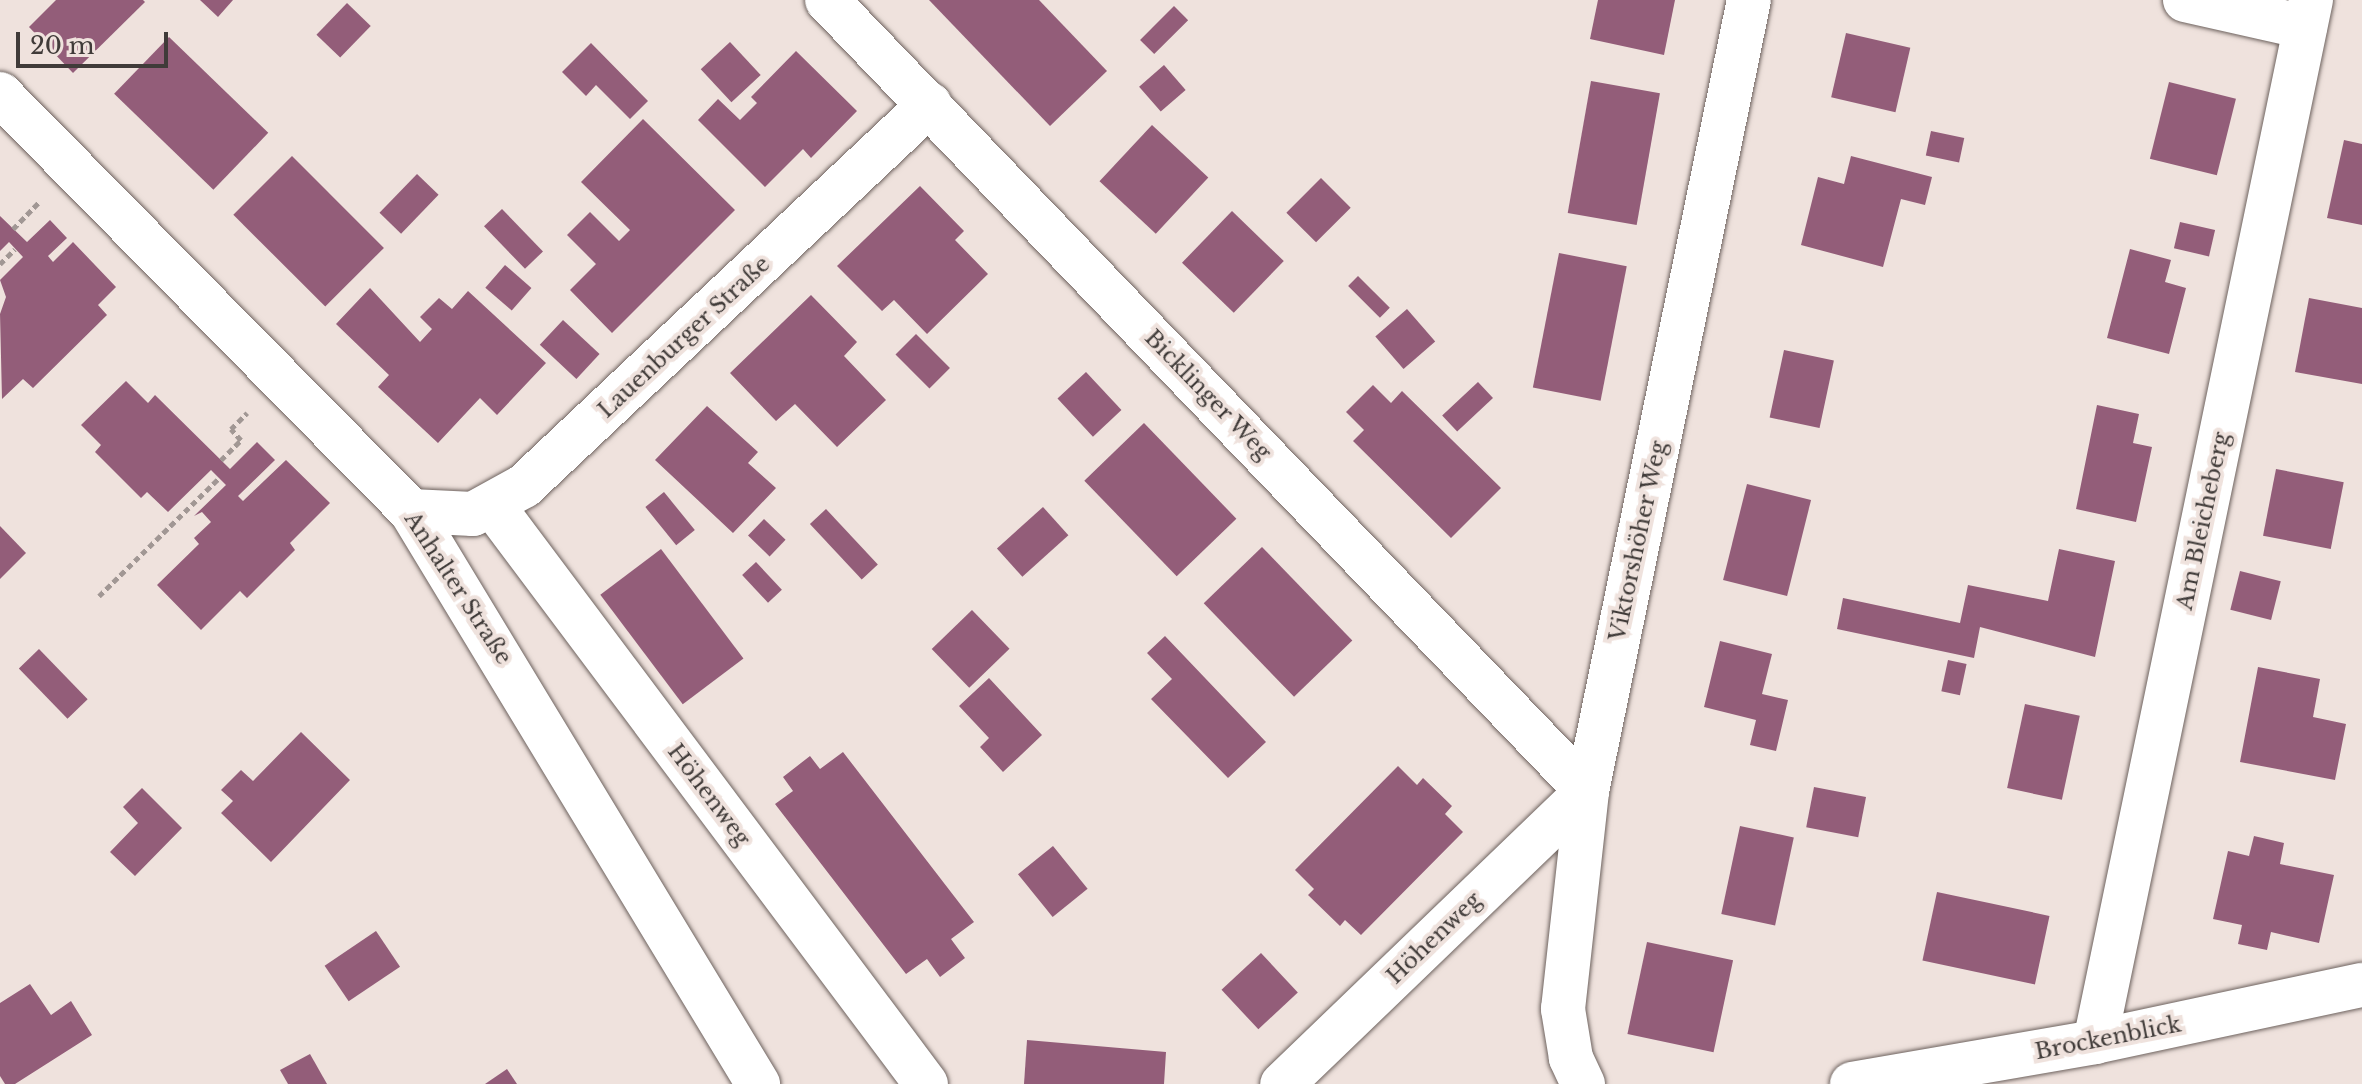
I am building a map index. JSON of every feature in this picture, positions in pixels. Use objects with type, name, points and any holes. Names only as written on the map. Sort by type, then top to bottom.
[{"type":"street","name":"Bicklinger Weg","points":[[827,0],[1587,791]]},
{"type":"street","name":"Viktorshöher Weg","points":[[1583,1084],[1571,1058],[1563,1009],[1587,791],[1749,0]]},
{"type":"street","points":[[2185,0],[2308,13]]},
{"type":"street","name":"Am Bleicheberg","points":[[2095,1042],[2308,13]]},
{"type":"street","name":"Anhalter Straße","points":[[0,94],[411,511],[758,1084]]},
{"type":"street","name":"Lauenburger Straße","points":[[411,511],[452,518],[493,506],[554,460],[930,104]]},
{"type":"street","name":"Höhenweg","points":[[493,506],[926,1084]]},
{"type":"street","name":"Höhenweg","points":[[1282,1084],[1587,791]]},
{"type":"street","name":"Brockenblick","points":[[1852,1084],[2095,1042],[2362,985]]},
{"type":"path","points":[[0,264],[15,249]]},
{"type":"path","points":[[221,460],[241,440],[231,429],[281,379]]},
{"type":"path","points":[[99,596],[219,478]]},
{"type":"building","points":[[56,0],[145,2],[73,73],[29,27]]},
{"type":"building","points":[[200,0],[233,0],[218,17]]},
{"type":"building","points":[[929,0],[1039,0],[1107,71],[1050,126]]},
{"type":"building","points":[[1598,0],[1675,0],[1664,55],[1590,39]]},
{"type":"building","points":[[347,3],[371,26],[340,58],[316,35]]},
{"type":"building","points":[[1174,6],[1188,20],[1154,54],[1140,40]]},
{"type":"building","points":[[1846,33],[1910,48],[1895,112],[1831,97]]},
{"type":"building","points":[[169,37],[268,133],[213,190],[114,94]]},
{"type":"building","points":[[730,42],[761,75],[731,102],[701,69]]},
{"type":"building","points":[[591,43],[648,101],[630,119],[596,85],[586,96],[562,72]]},
{"type":"building","points":[[796,51],[857,111],[811,158],[803,149],[765,187],[698,120],[718,99],[740,120],[757,103],[751,97]]},
{"type":"building","points":[[1164,65],[1186,90],[1161,112],[1139,87]]},
{"type":"building","points":[[1591,81],[1660,93],[1637,225],[1568,213]]},
{"type":"building","points":[[2169,82],[2236,99],[2217,175],[2150,159]]},
{"type":"building","points":[[643,119],[735,210],[612,333],[570,290],[596,264],[567,235],[590,212],[619,241],[630,230],[581,182]]},
{"type":"building","points":[[1152,125],[1208,178],[1156,234],[1099,181]]},
{"type":"building","points":[[1931,131],[1964,138],[1959,163],[1926,155]]},
{"type":"building","points":[[2344,140],[2362,144],[2362,225],[2327,218]]},
{"type":"building","points":[[292,156],[384,248],[325,307],[233,215]]},
{"type":"building","points":[[1851,156],[1932,177],[1925,205],[1901,199],[1883,267],[1801,245],[1818,177],[1844,184]]},
{"type":"building","points":[[417,174],[439,195],[401,234],[379,213]]},
{"type":"building","points":[[1321,178],[1351,208],[1316,242],[1286,213]]},
{"type":"building","points":[[920,186],[964,231],[955,240],[988,274],[927,334],[894,300],[882,311],[837,266]]},
{"type":"building","points":[[502,209],[543,251],[525,269],[484,226]]},
{"type":"building","points":[[1232,211],[1284,261],[1234,313],[1182,263]]},
{"type":"building","points":[[0,216],[27,242],[50,220],[67,238],[48,256],[53,262],[73,242],[116,287],[98,305],[107,315],[33,388],[23,379],[2,399],[0,314],[6,297],[0,280],[23,257],[9,242],[0,251]]},
{"type":"building","points":[[2180,222],[2215,230],[2209,256],[2174,248]]},
{"type":"building","points":[[2130,249],[2171,260],[2165,282],[2186,288],[2169,354],[2107,338]]},
{"type":"building","points":[[1559,253],[1627,266],[1601,401],[1533,387]]},
{"type":"building","points":[[505,265],[531,288],[512,311],[485,288]]},
{"type":"building","points":[[1358,276],[1390,308],[1380,318],[1348,286]]},
{"type":"building","points":[[370,288],[420,342],[432,329],[420,317],[439,298],[452,309],[468,291],[546,363],[497,415],[480,398],[438,443],[378,387],[389,375],[336,324]]},
{"type":"building","points":[[811,295],[857,342],[844,356],[886,400],[837,447],[795,404],[776,421],[730,373]]},
{"type":"building","points":[[2309,298],[2362,308],[2362,384],[2295,372]]},
{"type":"building","points":[[1407,309],[1435,341],[1404,369],[1375,337]]},
{"type":"building","points":[[563,320],[600,354],[576,379],[540,345]]},
{"type":"building","points":[[916,334],[950,368],[929,388],[895,355]]},
{"type":"building","points":[[1784,350],[1834,361],[1820,428],[1770,417]]},
{"type":"building","points":[[1086,372],[1121,410],[1093,437],[1057,399]]},
{"type":"building","points":[[126,381],[148,403],[155,395],[230,469],[257,442],[275,460],[238,496],[243,501],[286,460],[330,503],[290,543],[295,550],[247,598],[240,591],[201,630],[157,585],[199,544],[194,538],[211,522],[202,512],[194,516],[226,485],[211,470],[168,512],[147,492],[141,498],[95,452],[101,445],[81,425]]},
{"type":"building","points":[[1478,382],[1493,398],[1457,432],[1442,415]]},
{"type":"building","points":[[1373,385],[1391,403],[1402,391],[1501,488],[1451,538],[1353,441],[1364,430],[1346,412]]},
{"type":"building","points":[[2097,405],[2139,414],[2133,443],[2152,447],[2136,522],[2076,509]]},
{"type":"building","points":[[707,406],[758,452],[748,463],[776,488],[733,533],[655,460]]},
{"type":"building","points":[[1144,423],[1236,519],[1177,576],[1084,481]]},
{"type":"building","points":[[2276,469],[2344,482],[2331,549],[2263,536]]},
{"type":"building","points":[[1747,484],[1811,500],[1787,596],[1723,580]]},
{"type":"building","points":[[664,492],[695,530],[676,545],[645,507]]},
{"type":"building","points":[[1043,507],[1068,535],[1022,577],[997,548]]},
{"type":"building","points":[[826,509],[878,565],[862,580],[810,524]]},
{"type":"building","points":[[764,519],[786,540],[770,556],[748,536]]},
{"type":"building","points":[[0,526],[26,553],[0,579]]},
{"type":"building","points":[[1262,547],[1352,641],[1294,697],[1204,603]]},
{"type":"building","points":[[661,549],[743,658],[683,704],[600,595]]},
{"type":"building","points":[[2059,549],[2115,561],[2095,657],[1980,627],[1974,658],[1837,629],[1843,598],[1960,623],[1968,585],[2048,601]]},
{"type":"building","points":[[756,562],[782,590],[768,603],[742,575]]},
{"type":"building","points":[[2240,571],[2281,581],[2271,620],[2230,610]]},
{"type":"building","points":[[972,610],[1010,649],[969,688],[932,649]]},
{"type":"building","points":[[1165,636],[1266,742],[1228,778],[1151,699],[1172,679],[1147,653]]},
{"type":"building","points":[[1720,641],[1772,654],[1762,694],[1788,700],[1776,751],[1750,745],[1756,720],[1704,707]]},
{"type":"building","points":[[39,649],[88,699],[67,719],[19,668]]},
{"type":"building","points":[[1948,660],[1967,664],[1960,695],[1941,691]]},
{"type":"building","points":[[2258,667],[2320,679],[2313,717],[2346,724],[2335,780],[2240,762]]},
{"type":"building","points":[[989,678],[1042,735],[1003,772],[980,747],[989,738],[959,706]]},
{"type":"building","points":[[2025,704],[2080,716],[2062,800],[2007,788]]},
{"type":"building","points":[[301,732],[350,780],[271,862],[221,813],[233,801],[221,790],[241,770],[253,781]]},
{"type":"building","points":[[843,752],[974,922],[951,939],[965,958],[940,977],[927,959],[906,974],[775,804],[793,791],[783,777],[810,756],[820,769]]},
{"type":"building","points":[[1398,766],[1417,785],[1423,778],[1452,806],[1445,814],[1463,832],[1361,935],[1345,920],[1340,926],[1308,895],[1314,889],[1295,870]]},
{"type":"building","points":[[1814,787],[1866,797],[1858,837],[1806,827]]},
{"type":"building","points":[[142,788],[182,828],[135,876],[110,852],[138,823],[123,807]]},
{"type":"building","points":[[1740,826],[1794,837],[1775,925],[1721,914]]},
{"type":"building","points":[[2254,836],[2284,843],[2280,864],[2334,875],[2319,943],[2271,932],[2267,950],[2238,944],[2242,925],[2213,919],[2228,851],[2249,856]]},
{"type":"building","points":[[1053,846],[1088,889],[1053,917],[1018,874]]},
{"type":"building","points":[[1937,892],[2049,916],[2035,984],[1922,960]]},
{"type":"building","points":[[376,931],[400,967],[349,1001],[325,966]]},
{"type":"building","points":[[1647,942],[1733,960],[1714,1052],[1627,1034]]},
{"type":"building","points":[[1261,953],[1298,992],[1258,1029],[1222,990]]},
{"type":"building","points":[[30,984],[51,1015],[71,1001],[92,1035],[15,1084],[5,1084],[0,1076],[0,1003]]},
{"type":"building","points":[[1027,1040],[1166,1052],[1164,1084],[1024,1084]]},
{"type":"building","points":[[310,1054],[327,1084],[288,1084],[280,1070]]},
{"type":"building","points":[[507,1069],[517,1084],[485,1084]]}]
